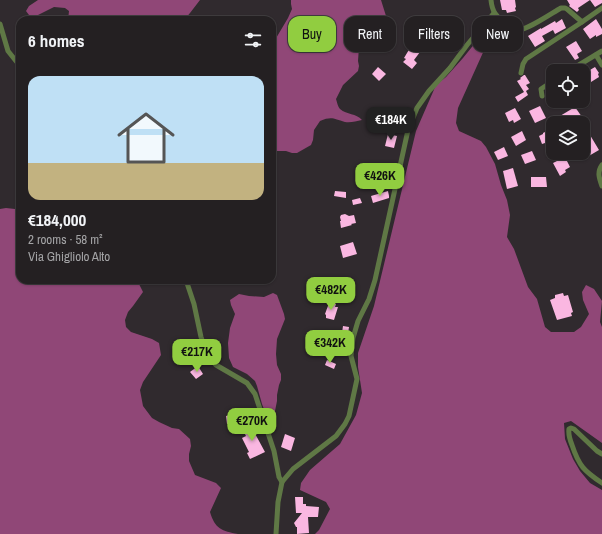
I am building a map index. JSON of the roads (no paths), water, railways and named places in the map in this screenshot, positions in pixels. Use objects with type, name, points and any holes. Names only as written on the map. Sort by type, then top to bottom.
[{"type":"street","points":[[491,0],[494,13],[513,29],[517,30],[528,27],[561,8],[565,8],[582,22]]},
{"type":"street","points":[[521,73],[522,64],[526,59],[602,8]]},
{"type":"street","points":[[276,534],[278,502],[282,482],[293,469],[336,436],[349,416],[357,379],[352,356],[353,338],[358,321],[369,299],[375,280],[408,130],[417,108],[429,91],[450,68],[489,17],[494,13]]},
{"type":"street","points":[[0,24],[8,51],[16,61]]},
{"type":"street","points":[[581,64],[602,51]]},
{"type":"street","points":[[596,55],[602,65]]},
{"type":"street","points":[[542,96],[541,89],[546,86]]},
{"type":"street","points":[[602,165],[598,171],[602,186]]},
{"type":"street","points":[[187,284],[194,304],[202,341],[208,356],[216,366],[247,383],[255,394],[274,451],[279,477],[282,482]]},
{"type":"street","points":[[602,454],[574,429],[569,429],[568,432],[570,441],[579,463],[588,474],[602,483]]}]
